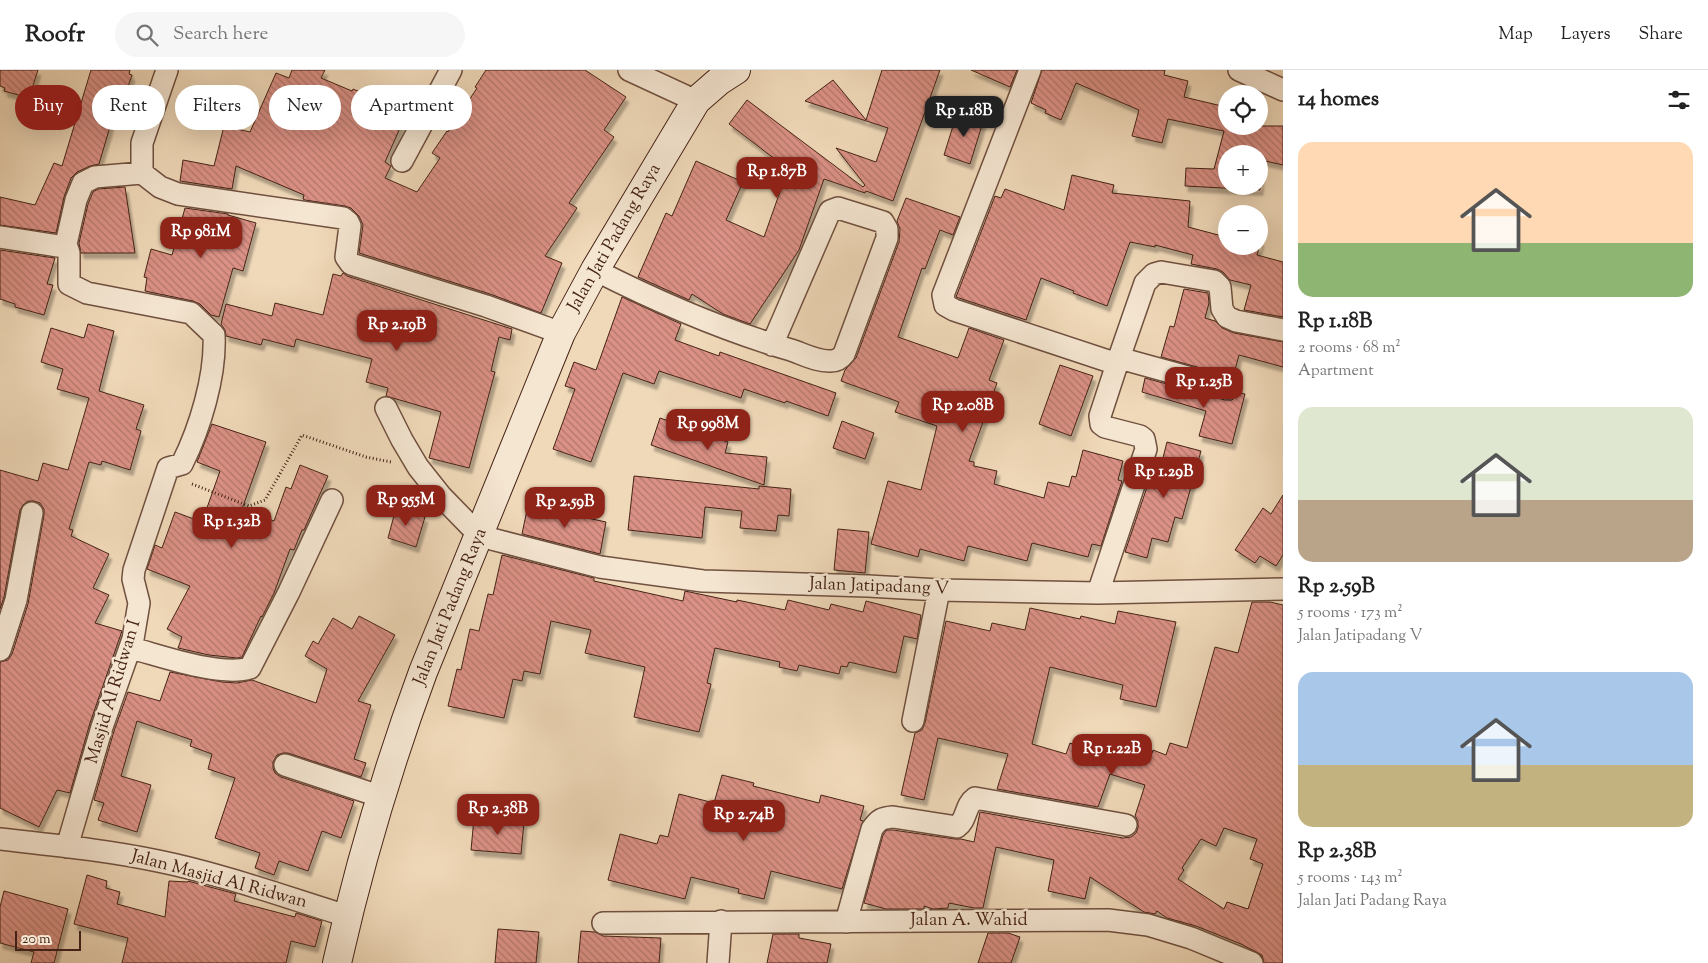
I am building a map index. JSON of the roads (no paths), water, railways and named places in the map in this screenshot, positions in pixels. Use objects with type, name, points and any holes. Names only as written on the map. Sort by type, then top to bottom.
[{"type":"street","points":[[168,70],[142,143],[142,171],[160,187],[178,194],[343,218],[350,226],[346,257],[351,264],[486,306],[561,333]]},
{"type":"street","points":[[402,161],[451,70]]},
{"type":"street","points":[[629,70],[696,101]]},
{"type":"street","name":"Jalan Jati Padang Raya","points":[[336,963],[347,916],[382,797],[403,728],[423,672],[480,536],[561,333],[595,270],[696,101],[719,81],[736,70]]},
{"type":"street","points":[[1030,70],[943,296],[945,306],[1118,361],[1228,388]]},
{"type":"street","points":[[1239,70],[1283,90]]},
{"type":"street","points":[[0,237],[58,246],[66,244],[76,200],[83,183],[95,177],[142,171]]},
{"type":"street","points":[[595,270],[690,315],[772,345],[826,361],[837,360],[844,354],[887,238],[887,229],[883,222],[838,208],[830,211],[772,345]]},
{"type":"street","name":"Masjid Al Ridwan I","points":[[66,244],[69,253],[69,284],[86,294],[191,312],[214,335],[215,351],[204,405],[194,439],[182,464],[168,468],[134,570],[133,579],[139,603],[139,613],[130,648],[102,727],[68,846]]},
{"type":"street","points":[[1098,592],[1146,449],[1144,439],[1140,436],[1105,427],[1100,421],[1100,416],[1145,283],[1154,274],[1161,272],[1214,280],[1220,287],[1222,310],[1227,317],[1236,321],[1283,330]]},
{"type":"street","points":[[386,408],[418,467],[441,496],[480,536]]},
{"type":"street","points":[[130,648],[218,670],[239,671],[250,668],[289,592],[332,500]]},
{"type":"street","points":[[0,650],[16,600],[32,513]]},
{"type":"street","name":"Jalan Jatipadang V","points":[[480,536],[600,567],[703,580],[939,590],[1098,592],[1283,589]]},
{"type":"street","points":[[913,721],[939,590]]},
{"type":"street","points":[[285,764],[382,797]]},
{"type":"street","points":[[846,922],[872,828],[878,820],[883,818],[894,816],[957,827],[962,823],[971,801],[975,798],[1126,825]]},
{"type":"street","name":"Jalan Masjid Al Ridwan","points":[[0,839],[129,855],[185,867],[347,916]]},
{"type":"street","name":"Jalan A. Wahid","points":[[603,923],[1108,920],[1148,926],[1191,938],[1252,963]]},
{"type":"street","points":[[718,963],[722,921]]}]
